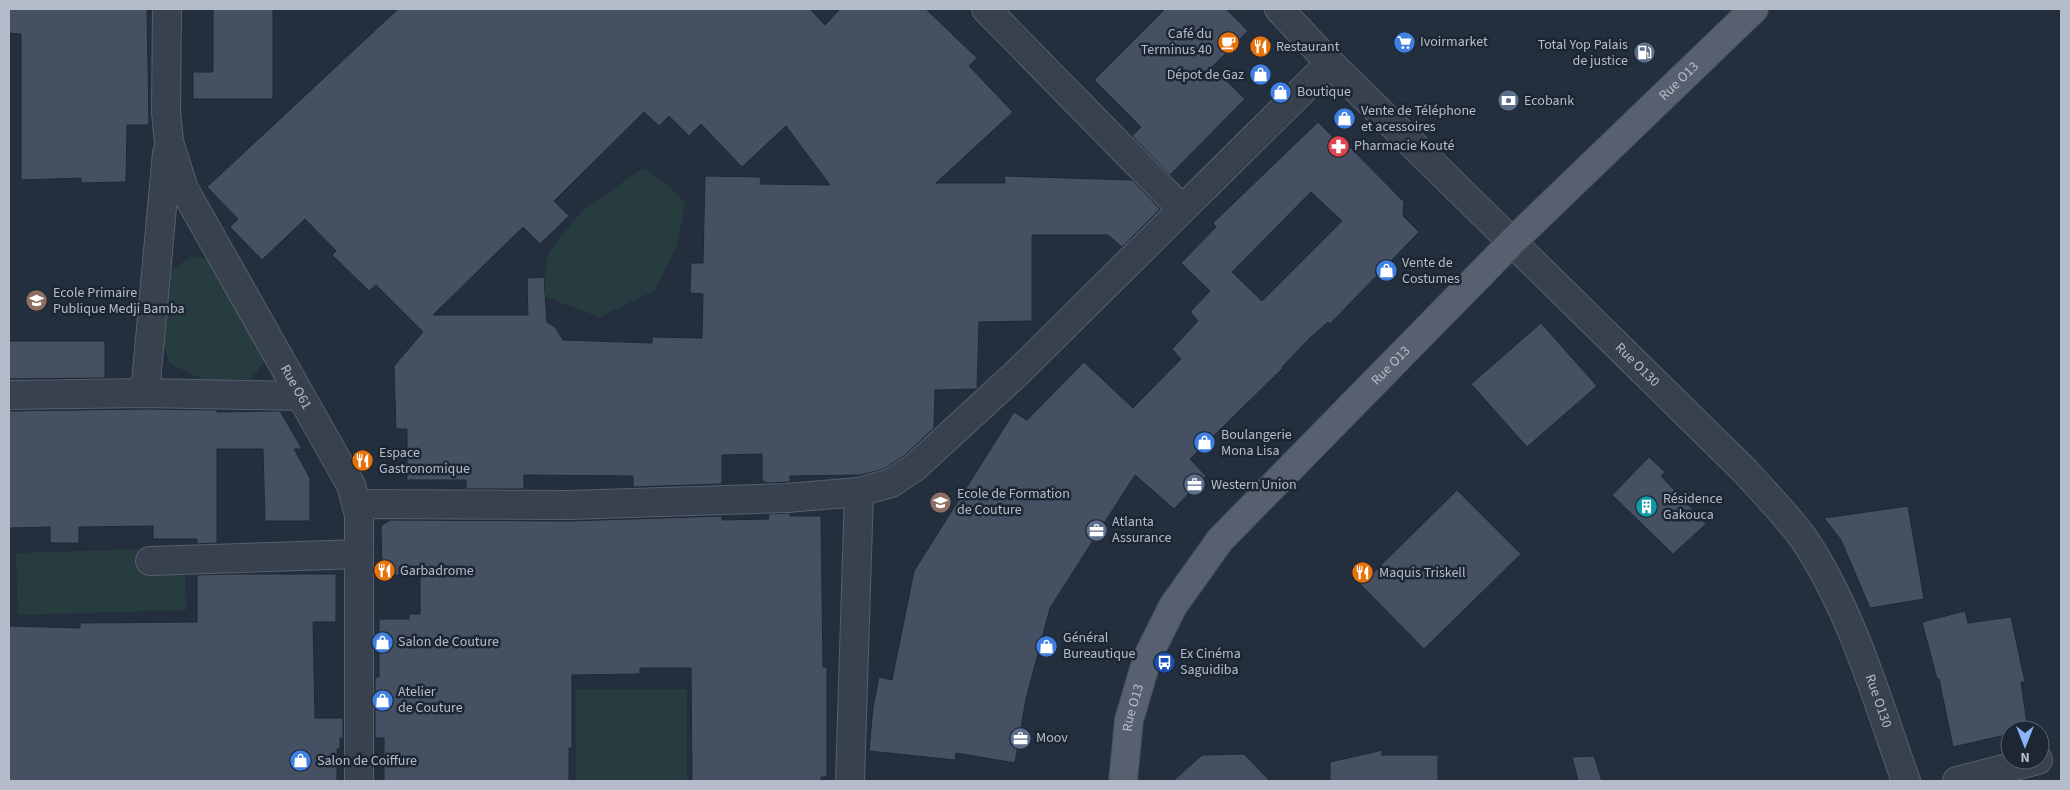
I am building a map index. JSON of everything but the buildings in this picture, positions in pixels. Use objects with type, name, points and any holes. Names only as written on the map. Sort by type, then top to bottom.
[{"type":"main road","name":"Rue O13","points":[[1123,781],[1129,720],[1148,656],[1173,606],[1220,540],[1513,241],[1754,9]]},
{"type":"street","name":"Rue O61","points":[[167,9],[166,112],[168,142],[184,190],[351,485],[357,504],[359,554],[359,781]]},
{"type":"street","points":[[986,9],[1181,208]]},
{"type":"street","name":"Rue O130","points":[[1279,9],[1330,63],[1746,472],[1805,540],[1848,619],[1906,781]]},
{"type":"street","points":[[357,504],[570,505],[787,498],[859,492],[891,482],[915,467],[1017,373],[1181,208],[1330,63]]},
{"type":"street","points":[[145,393],[168,142]]},
{"type":"street","points":[[9,395],[145,393],[300,396]]},
{"type":"street","points":[[850,781],[859,492]]},
{"type":"street","points":[[150,561],[359,554]]},
{"type":"street","points":[[1957,781],[2000,770]]},
{"type":"green space","points":[[643,168],[666,184],[685,203],[677,246],[654,291],[600,317],[540,295],[549,252],[582,211]]},
{"type":"green space","points":[[192,256],[213,261],[262,335],[265,360],[248,383],[204,380],[171,364],[158,334],[164,275]]},
{"type":"green space","points":[[144,549],[185,566],[186,610],[18,615],[16,553]]},
{"type":"green space","points":[[576,689],[687,689],[687,781],[576,781]]},
{"type":"place","name":"Café du Terminus 40","points":[[1228,42]]},
{"type":"place","name":"Ivoirmarket","points":[[1404,42]]},
{"type":"place","name":"Restaurant","points":[[1260,47]]},
{"type":"place","name":"Total Yop Palais de justice","points":[[1644,53]]},
{"type":"place","name":"Dépot de Gaz","points":[[1260,75]]},
{"type":"place","name":"Boutique","points":[[1281,92]]},
{"type":"place","name":"Ecobank","points":[[1508,101]]},
{"type":"place","name":"Vente de Téléphone et acessoires","points":[[1345,119]]},
{"type":"place","name":"Pharmacie Kouté","points":[[1338,146]]},
{"type":"place","name":"Vente de Costumes","points":[[1386,271]]},
{"type":"place","name":"Ecole Primaire Publique Medji Bamba","points":[[37,301]]},
{"type":"place","name":"Boulangerie Mona Lisa","points":[[1205,443]]},
{"type":"place","name":"Espace Gastronomique","points":[[363,461]]},
{"type":"place","name":"Western Union","points":[[1195,485]]},
{"type":"place","name":"Ecole de Formation de Couture","points":[[941,502]]},
{"type":"place","name":"Résidence Gakouca","points":[[1647,507]]},
{"type":"place","name":"Atlanta Assurance","points":[[1096,530]]},
{"type":"place","name":"Garbadrome","points":[[384,571]]},
{"type":"place","name":"Maquis Triskell","points":[[1363,573]]},
{"type":"place","name":"Salon de Couture","points":[[382,642]]},
{"type":"place","name":"Général Bureautique","points":[[1047,646]]},
{"type":"place","name":"Ex Cinéma Saguidiba","points":[[1164,662]]},
{"type":"place","name":"Atelier de Couture","points":[[382,700]]},
{"type":"place","name":"Moov","points":[[1020,738]]},
{"type":"place","name":"Salon de Coiffure","points":[[301,761]]}]
